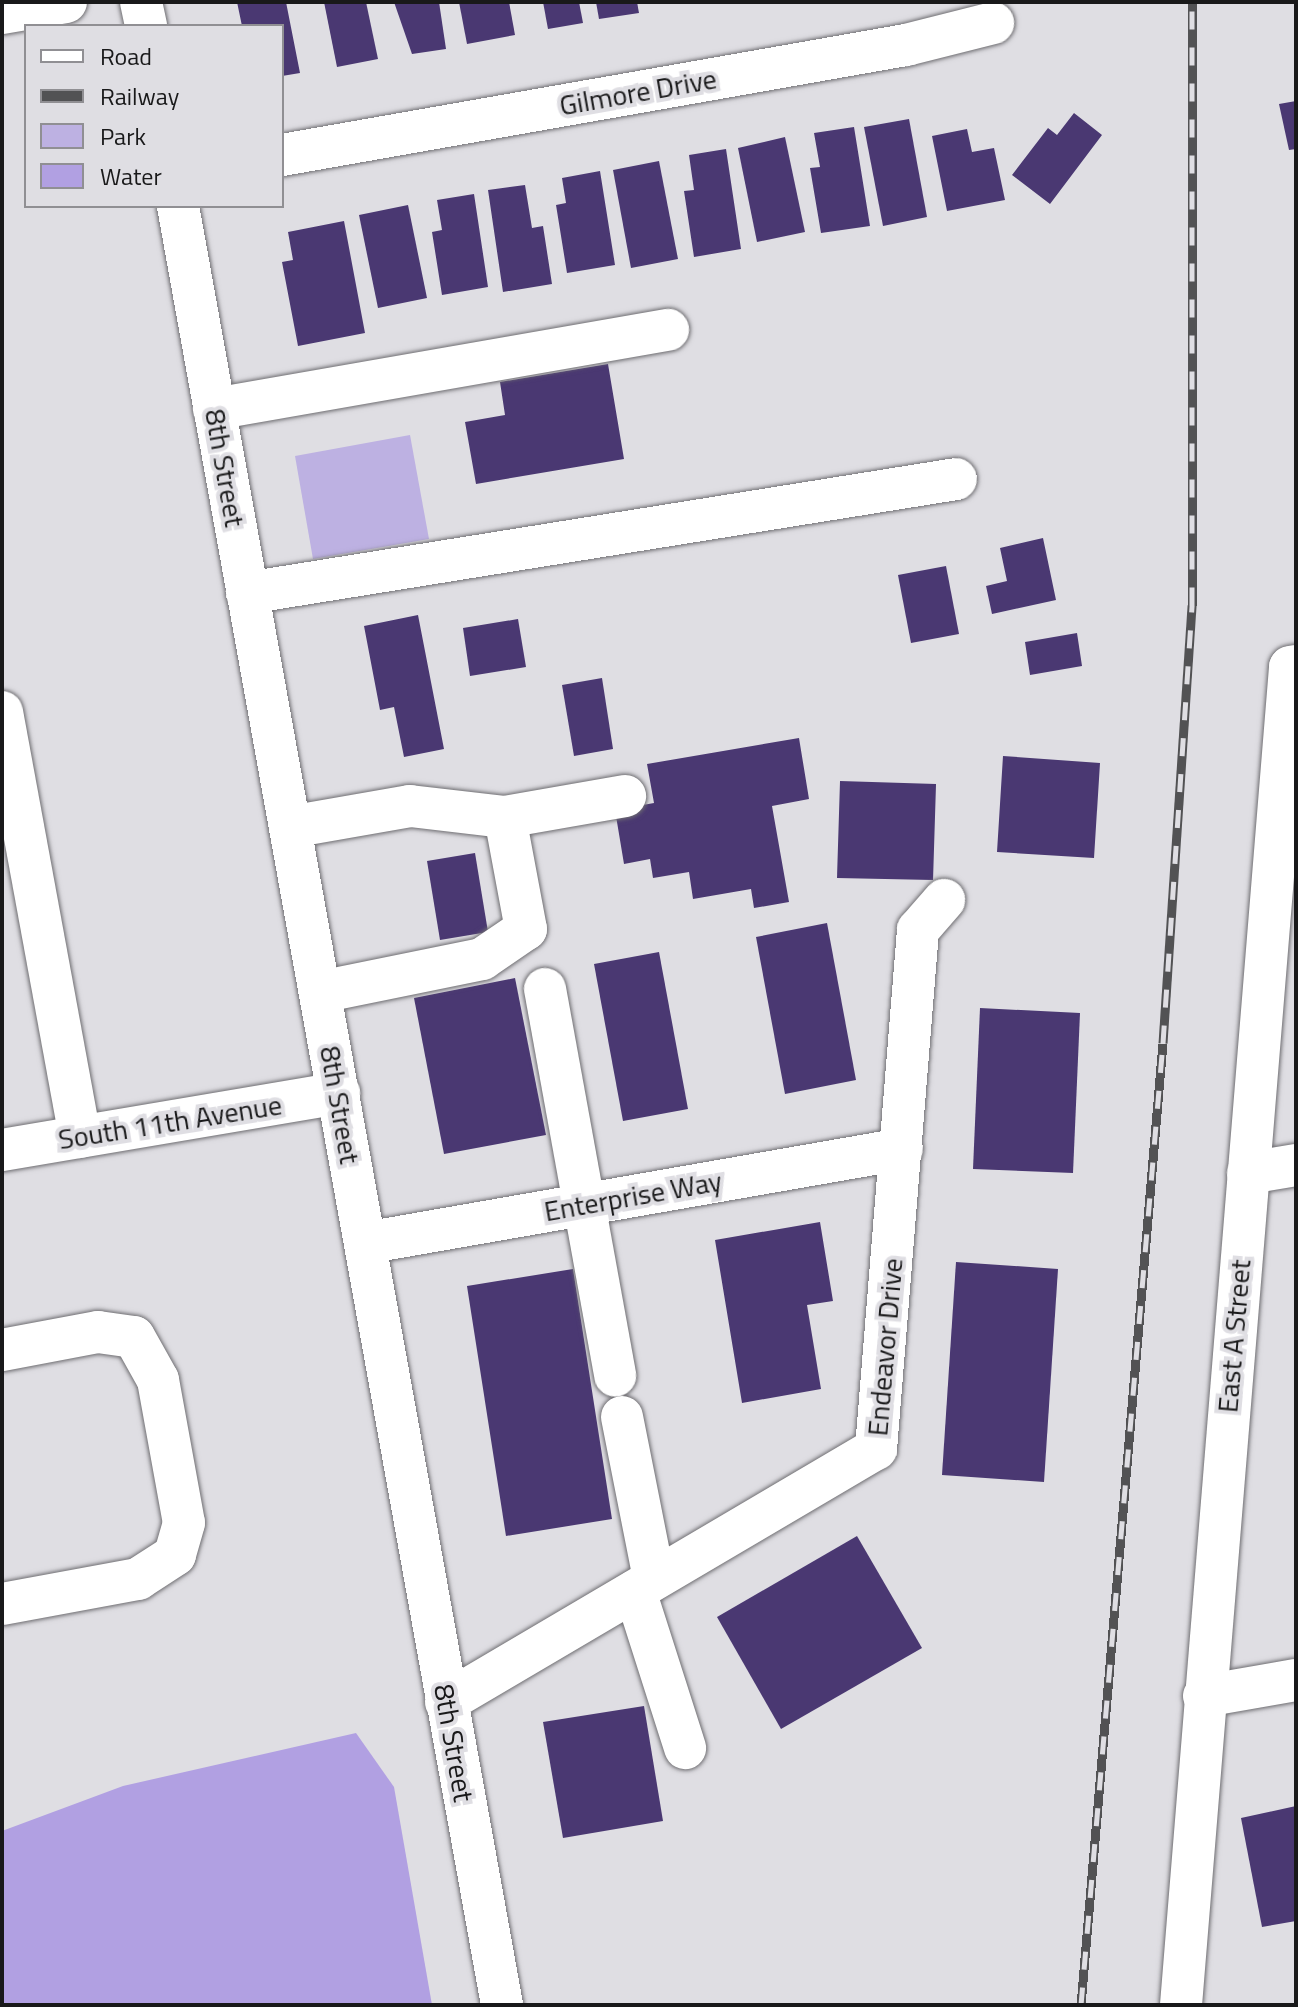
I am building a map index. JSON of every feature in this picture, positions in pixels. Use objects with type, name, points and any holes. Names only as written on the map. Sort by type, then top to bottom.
[{"type":"street","points":[[2,13],[66,2]]},
{"type":"street","points":[[141,2],[146,24]]},
{"type":"street","name":"Gilmore Drive","points":[[284,155],[906,45],[993,23]]},
{"type":"street","name":"8th Street","points":[[178,208],[502,2005]]},
{"type":"street","points":[[214,409],[668,330]]},
{"type":"street","points":[[247,593],[956,479]]},
{"type":"street","name":"East A Street","points":[[1181,2005],[1204,1696],[1293,666]]},
{"type":"street","points":[[2,712],[80,1137]]},
{"type":"street","points":[[290,827],[410,806],[505,817],[625,796]]},
{"type":"street","points":[[320,992],[482,959],[526,929],[505,817]]},
{"type":"street","name":"Endeavor Drive","points":[[446,1702],[876,1449],[918,930],[944,900]]},
{"type":"street","points":[[545,989],[615,1376]]},
{"type":"street","name":"South 11th Avenue","points":[[2,1150],[339,1093]]},
{"type":"street","name":"Enterprise Way","points":[[365,1243],[902,1149]]},
{"type":"street","points":[[1248,1173],[1296,1165]]},
{"type":"street","points":[[2,1350],[98,1332],[134,1337],[158,1380],[184,1523],[175,1555],[138,1579],[2,1604]]},
{"type":"street","points":[[622,1417],[645,1585],[685,1748]]},
{"type":"street","points":[[1204,1696],[1296,1680]]},
{"type":"green space","points":[[410,435],[429,539],[313,559],[295,456]]},
{"type":"water","points":[[356,1733],[394,1787],[432,2005],[2,2005],[2,1831],[123,1786]]},
{"type":"building","points":[[237,2],[286,2],[300,73],[284,76],[284,24],[242,24]]},
{"type":"building","points":[[324,2],[366,2],[378,59],[337,67]]},
{"type":"building","points":[[394,2],[439,2],[446,49],[412,54]]},
{"type":"building","points":[[459,2],[509,2],[515,35],[467,44]]},
{"type":"building","points":[[543,2],[579,2],[583,23],[548,29]]},
{"type":"building","points":[[596,2],[637,2],[639,13],[599,19]]},
{"type":"building","points":[[1296,101],[1296,149],[1289,150],[1279,104]]},
{"type":"building","points":[[1074,113],[1102,135],[1050,204],[1012,175],[1048,128],[1057,135]]},
{"type":"building","points":[[909,119],[927,217],[883,226],[864,127]]},
{"type":"building","points":[[854,127],[870,226],[821,233],[810,168],[820,167],[814,133]]},
{"type":"building","points":[[967,129],[972,152],[994,148],[1005,200],[947,211],[932,136]]},
{"type":"building","points":[[785,137],[805,232],[757,242],[738,148]]},
{"type":"building","points":[[726,149],[741,249],[694,257],[684,191],[694,190],[689,155]]},
{"type":"building","points":[[659,161],[678,259],[631,268],[613,170]]},
{"type":"building","points":[[600,171],[615,265],[567,273],[556,205],[566,203],[562,178]]},
{"type":"building","points":[[525,185],[532,228],[543,226],[552,284],[503,292],[488,190]]},
{"type":"building","points":[[474,194],[488,287],[442,295],[432,232],[442,230],[437,200]]},
{"type":"building","points":[[408,205],[427,298],[378,308],[359,215]]},
{"type":"building","points":[[344,221],[365,333],[298,346],[282,262],[293,260],[288,232]]},
{"type":"building","points":[[608,364],[624,459],[476,484],[465,422],[505,415],[500,382]]},
{"type":"building","points":[[1043,538],[1056,600],[992,614],[986,586],[1007,581],[1000,548]]},
{"type":"building","points":[[946,566],[959,634],[911,643],[898,575]]},
{"type":"building","points":[[418,615],[444,749],[404,757],[394,707],[380,710],[364,626]]},
{"type":"building","points":[[518,619],[526,667],[470,676],[463,628]]},
{"type":"building","points":[[1077,633],[1082,666],[1030,675],[1025,642]]},
{"type":"building","points":[[602,678],[613,749],[574,756],[562,685]]},
{"type":"building","points":[[799,738],[809,799],[772,806],[789,902],[754,908],[751,889],[693,899],[689,872],[653,878],[650,859],[624,864],[615,810],[654,803],[647,764]]},
{"type":"building","points":[[1003,756],[1100,763],[1094,858],[997,852]]},
{"type":"building","points":[[840,781],[936,784],[933,880],[837,878]]},
{"type":"building","points":[[475,853],[488,932],[440,940],[427,861]]},
{"type":"building","points":[[827,923],[856,1080],[785,1094],[756,937]]},
{"type":"building","points":[[659,952],[688,1109],[623,1121],[594,964]]},
{"type":"building","points":[[515,978],[546,1135],[444,1154],[414,998]]},
{"type":"building","points":[[980,1008],[1080,1013],[1073,1173],[973,1169]]},
{"type":"building","points":[[820,1222],[833,1301],[807,1305],[821,1389],[742,1403],[715,1240]]},
{"type":"building","points":[[956,1262],[1058,1269],[1044,1482],[942,1475]]},
{"type":"building","points":[[573,1269],[612,1519],[506,1536],[467,1286]]},
{"type":"building","points":[[857,1536],[922,1648],[781,1729],[717,1617]]},
{"type":"building","points":[[644,1706],[663,1821],[563,1838],[543,1722]]},
{"type":"building","points":[[1296,1806],[1296,1921],[1262,1927],[1241,1818]]},
{"type":"railway","points":[[1081,2005],[1163,1043],[1192,605],[1192,2]]}]
